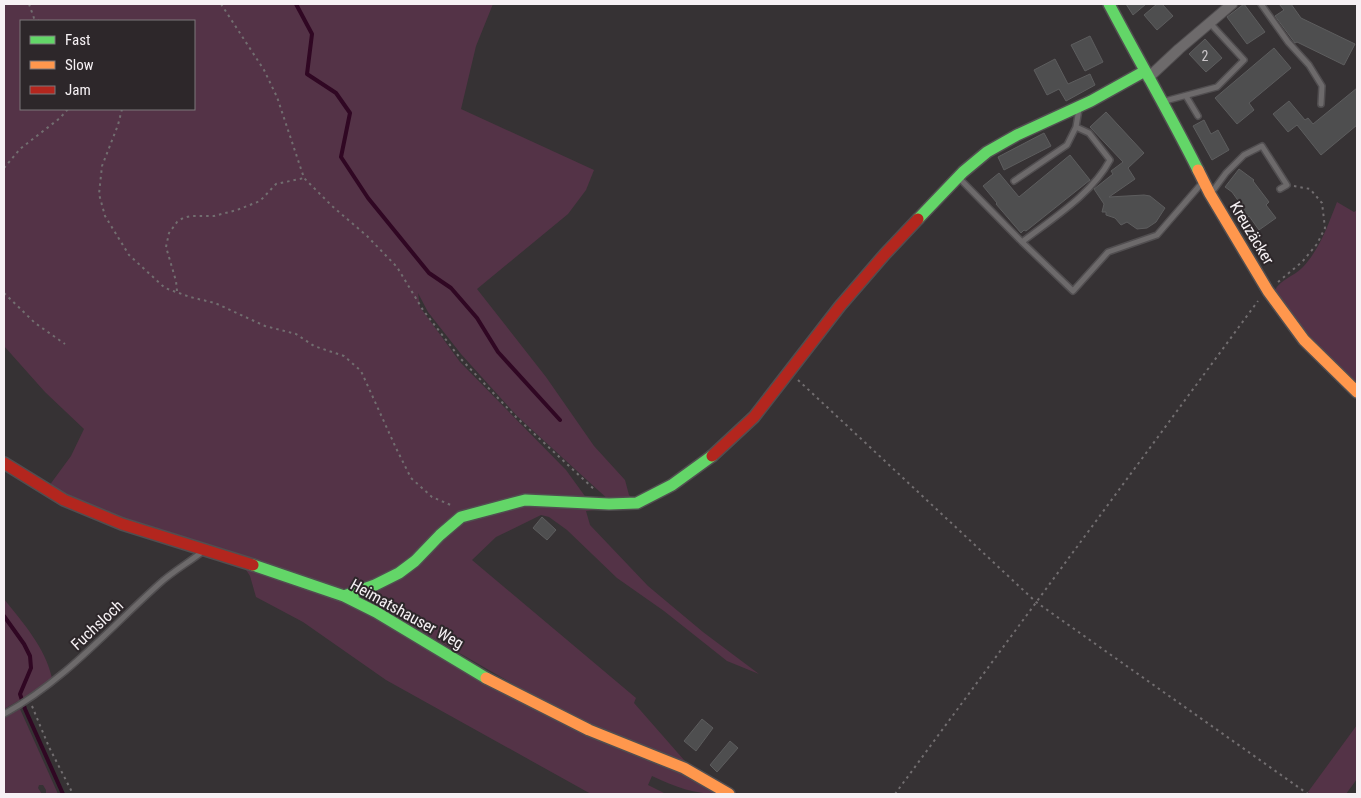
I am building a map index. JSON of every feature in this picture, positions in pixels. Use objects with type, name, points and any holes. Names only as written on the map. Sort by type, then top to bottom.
[{"type":"street","name":"Kreuzäcker","points":[[1109,4],[1146,75],[1177,128],[1203,182],[1268,291],[1304,340],[1357,392]]},
{"type":"street","points":[[344,596],[375,585],[399,573],[415,561],[460,517],[525,500],[609,504],[637,503],[672,486],[710,458],[754,417],[840,306],[885,254],[961,175],[987,152],[1018,135],[1146,75],[1232,4]]},
{"type":"street","name":"Heimatshauser Weg","points":[[4,463],[64,500],[122,524],[344,596],[376,612],[487,678],[589,730],[684,768],[728,794]]},
{"type":"lane","points":[[1261,4],[1288,42],[1309,65],[1322,86],[1321,104]]},
{"type":"lane","points":[[1162,102],[1217,87],[1244,60],[1209,22]]},
{"type":"lane","points":[[1186,96],[1198,116]]},
{"type":"lane","points":[[1014,181],[1067,145],[1076,127],[1080,106]]},
{"type":"lane","points":[[1022,242],[1082,194],[1104,172],[1110,160],[1089,133],[1076,127]]},
{"type":"lane","points":[[1210,194],[1244,155],[1262,146],[1287,184],[1280,189]]},
{"type":"lane","points":[[961,175],[1022,242],[1074,291],[1108,252],[1157,235],[1203,182]]},
{"type":"lane","name":"Fuchsloch","points":[[4,714],[20,706],[84,656],[161,583],[205,550]]},
{"type":"path","points":[[29,4],[34,18],[37,20]]},
{"type":"path","points":[[221,4],[264,70],[277,97],[304,178],[332,206],[367,236],[397,267],[423,310],[460,358],[503,404],[595,490]]},
{"type":"path","points":[[4,168],[20,149],[60,118],[67,110]]},
{"type":"path","points":[[122,110],[102,166],[100,194],[105,216],[129,256],[165,288],[215,303],[265,326],[296,334],[314,346],[344,356],[361,371],[396,448],[412,478],[432,496],[459,508],[460,517]]},
{"type":"path","points":[[177,292],[176,281],[166,247],[170,233],[177,222],[191,216],[214,216],[237,210],[260,201],[276,184],[304,178]]},
{"type":"path","points":[[895,794],[1259,300],[1302,262],[1317,244],[1325,228],[1322,204],[1310,189],[1287,184]]},
{"type":"path","points":[[4,293],[35,323],[65,344]]},
{"type":"path","points":[[789,372],[1036,602],[1308,794]]},
{"type":"path","points":[[28,700],[73,794]]},
{"type":"shaded area","points":[[4,4],[493,4],[476,46],[461,109],[594,170],[586,190],[568,214],[477,289],[546,377],[594,446],[625,480],[629,495],[635,501],[611,502],[517,416],[461,354],[428,312],[418,293],[420,307],[460,362],[566,470],[595,510],[586,511],[590,525],[648,586],[703,632],[759,674],[727,661],[664,611],[617,578],[567,530],[549,517],[541,515],[496,537],[472,560],[636,698],[634,703],[691,768],[586,726],[362,597],[409,562],[356,588],[337,588],[125,521],[49,486],[71,456],[84,429],[45,392],[4,346]]},
{"type":"shaded area","points":[[1337,202],[1354,212],[1357,210],[1357,384],[1330,359],[1297,322],[1275,290],[1280,283],[1299,271],[1314,253]]},
{"type":"shaded area","points":[[243,565],[345,601],[682,772],[720,794],[701,793],[685,789],[652,776],[648,785],[666,794],[591,794],[386,680],[303,622],[256,597],[250,576]]},
{"type":"shaded area","points":[[4,599],[26,626],[39,646],[52,678],[31,694],[4,709]]},
{"type":"shaded area","points":[[20,709],[58,794],[46,794],[43,785],[39,785],[38,788],[42,794],[4,794],[4,718]]},
{"type":"shaded area","points":[[1357,725],[1357,779],[1346,794],[1310,794],[1308,792]]},
{"type":"building","points":[[1126,4],[1146,4],[1133,15]]},
{"type":"building","points":[[1157,4],[1162,4],[1173,16],[1157,30],[1144,15]]},
{"type":"building","points":[[1244,4],[1265,32],[1247,44],[1227,17]]},
{"type":"building","points":[[1279,4],[1291,4],[1301,18],[1355,44],[1344,65],[1297,42],[1295,43],[1275,16],[1284,10]]},
{"type":"building","points":[[1090,36],[1103,62],[1085,71],[1071,45]]},
{"type":"building","points":[[1205,39],[1222,58],[1206,72],[1189,54]]},
{"type":"building","points":[[1274,48],[1291,68],[1249,103],[1254,110],[1237,124],[1215,98]]},
{"type":"building","points":[[1055,59],[1068,84],[1090,74],[1095,85],[1066,101],[1059,89],[1047,95],[1034,70]]},
{"type":"building","points":[[1357,88],[1357,125],[1321,155],[1297,125],[1288,132],[1273,114],[1289,101],[1305,120],[1308,118],[1313,124]]},
{"type":"building","points":[[1106,112],[1144,153],[1128,168],[1135,179],[1109,197],[1150,196],[1165,208],[1156,222],[1147,228],[1137,229],[1127,222],[1121,225],[1115,218],[1106,215],[1106,212],[1102,212],[1104,204],[1094,189],[1113,174],[1111,171],[1123,162],[1090,127]]},
{"type":"building","points":[[1204,120],[1211,134],[1218,130],[1229,150],[1212,160],[1193,126]]},
{"type":"building","points":[[1044,133],[1051,146],[1004,170],[998,157]]},
{"type":"building","points":[[1070,155],[1090,180],[1021,233],[983,186],[999,173],[1019,197]]},
{"type":"building","points":[[1239,169],[1254,180],[1269,202],[1266,205],[1276,218],[1259,230],[1249,216],[1246,219],[1239,209],[1242,206],[1232,192],[1225,187]]},
{"type":"building","points":[[542,517],[556,530],[547,540],[533,528]]},
{"type":"building","points":[[702,719],[713,728],[696,751],[684,741]]},
{"type":"building","points":[[730,741],[738,748],[717,772],[710,765]]},
{"type":"waterway","points":[[296,4],[312,34],[307,74],[336,93],[350,113],[341,157],[368,198],[429,273],[451,288],[477,318],[498,352],[560,420]]},
{"type":"waterway","points":[[4,616],[24,644],[30,656],[31,668],[20,694],[63,794]]},
{"type":"traffic: fast","points":[[1109,4],[1198,170]]},
{"type":"traffic: fast","points":[[918,219],[963,172],[987,152],[1017,135],[1091,101],[1145,71]]},
{"type":"traffic: fast","points":[[344,596],[375,585],[399,573],[415,561],[440,535],[461,517],[525,500],[609,504],[637,503],[672,485],[712,456]]},
{"type":"traffic: fast","points":[[253,565],[344,596],[376,612],[486,678]]},
{"type":"traffic: slow","points":[[1198,170],[1210,194],[1268,291],[1304,340],[1357,392]]},
{"type":"traffic: slow","points":[[486,678],[589,730],[684,768],[729,794]]},
{"type":"traffic: jam","points":[[712,456],[754,417],[840,306],[918,219]]},
{"type":"traffic: jam","points":[[4,463],[64,500],[122,524],[253,565]]}]
